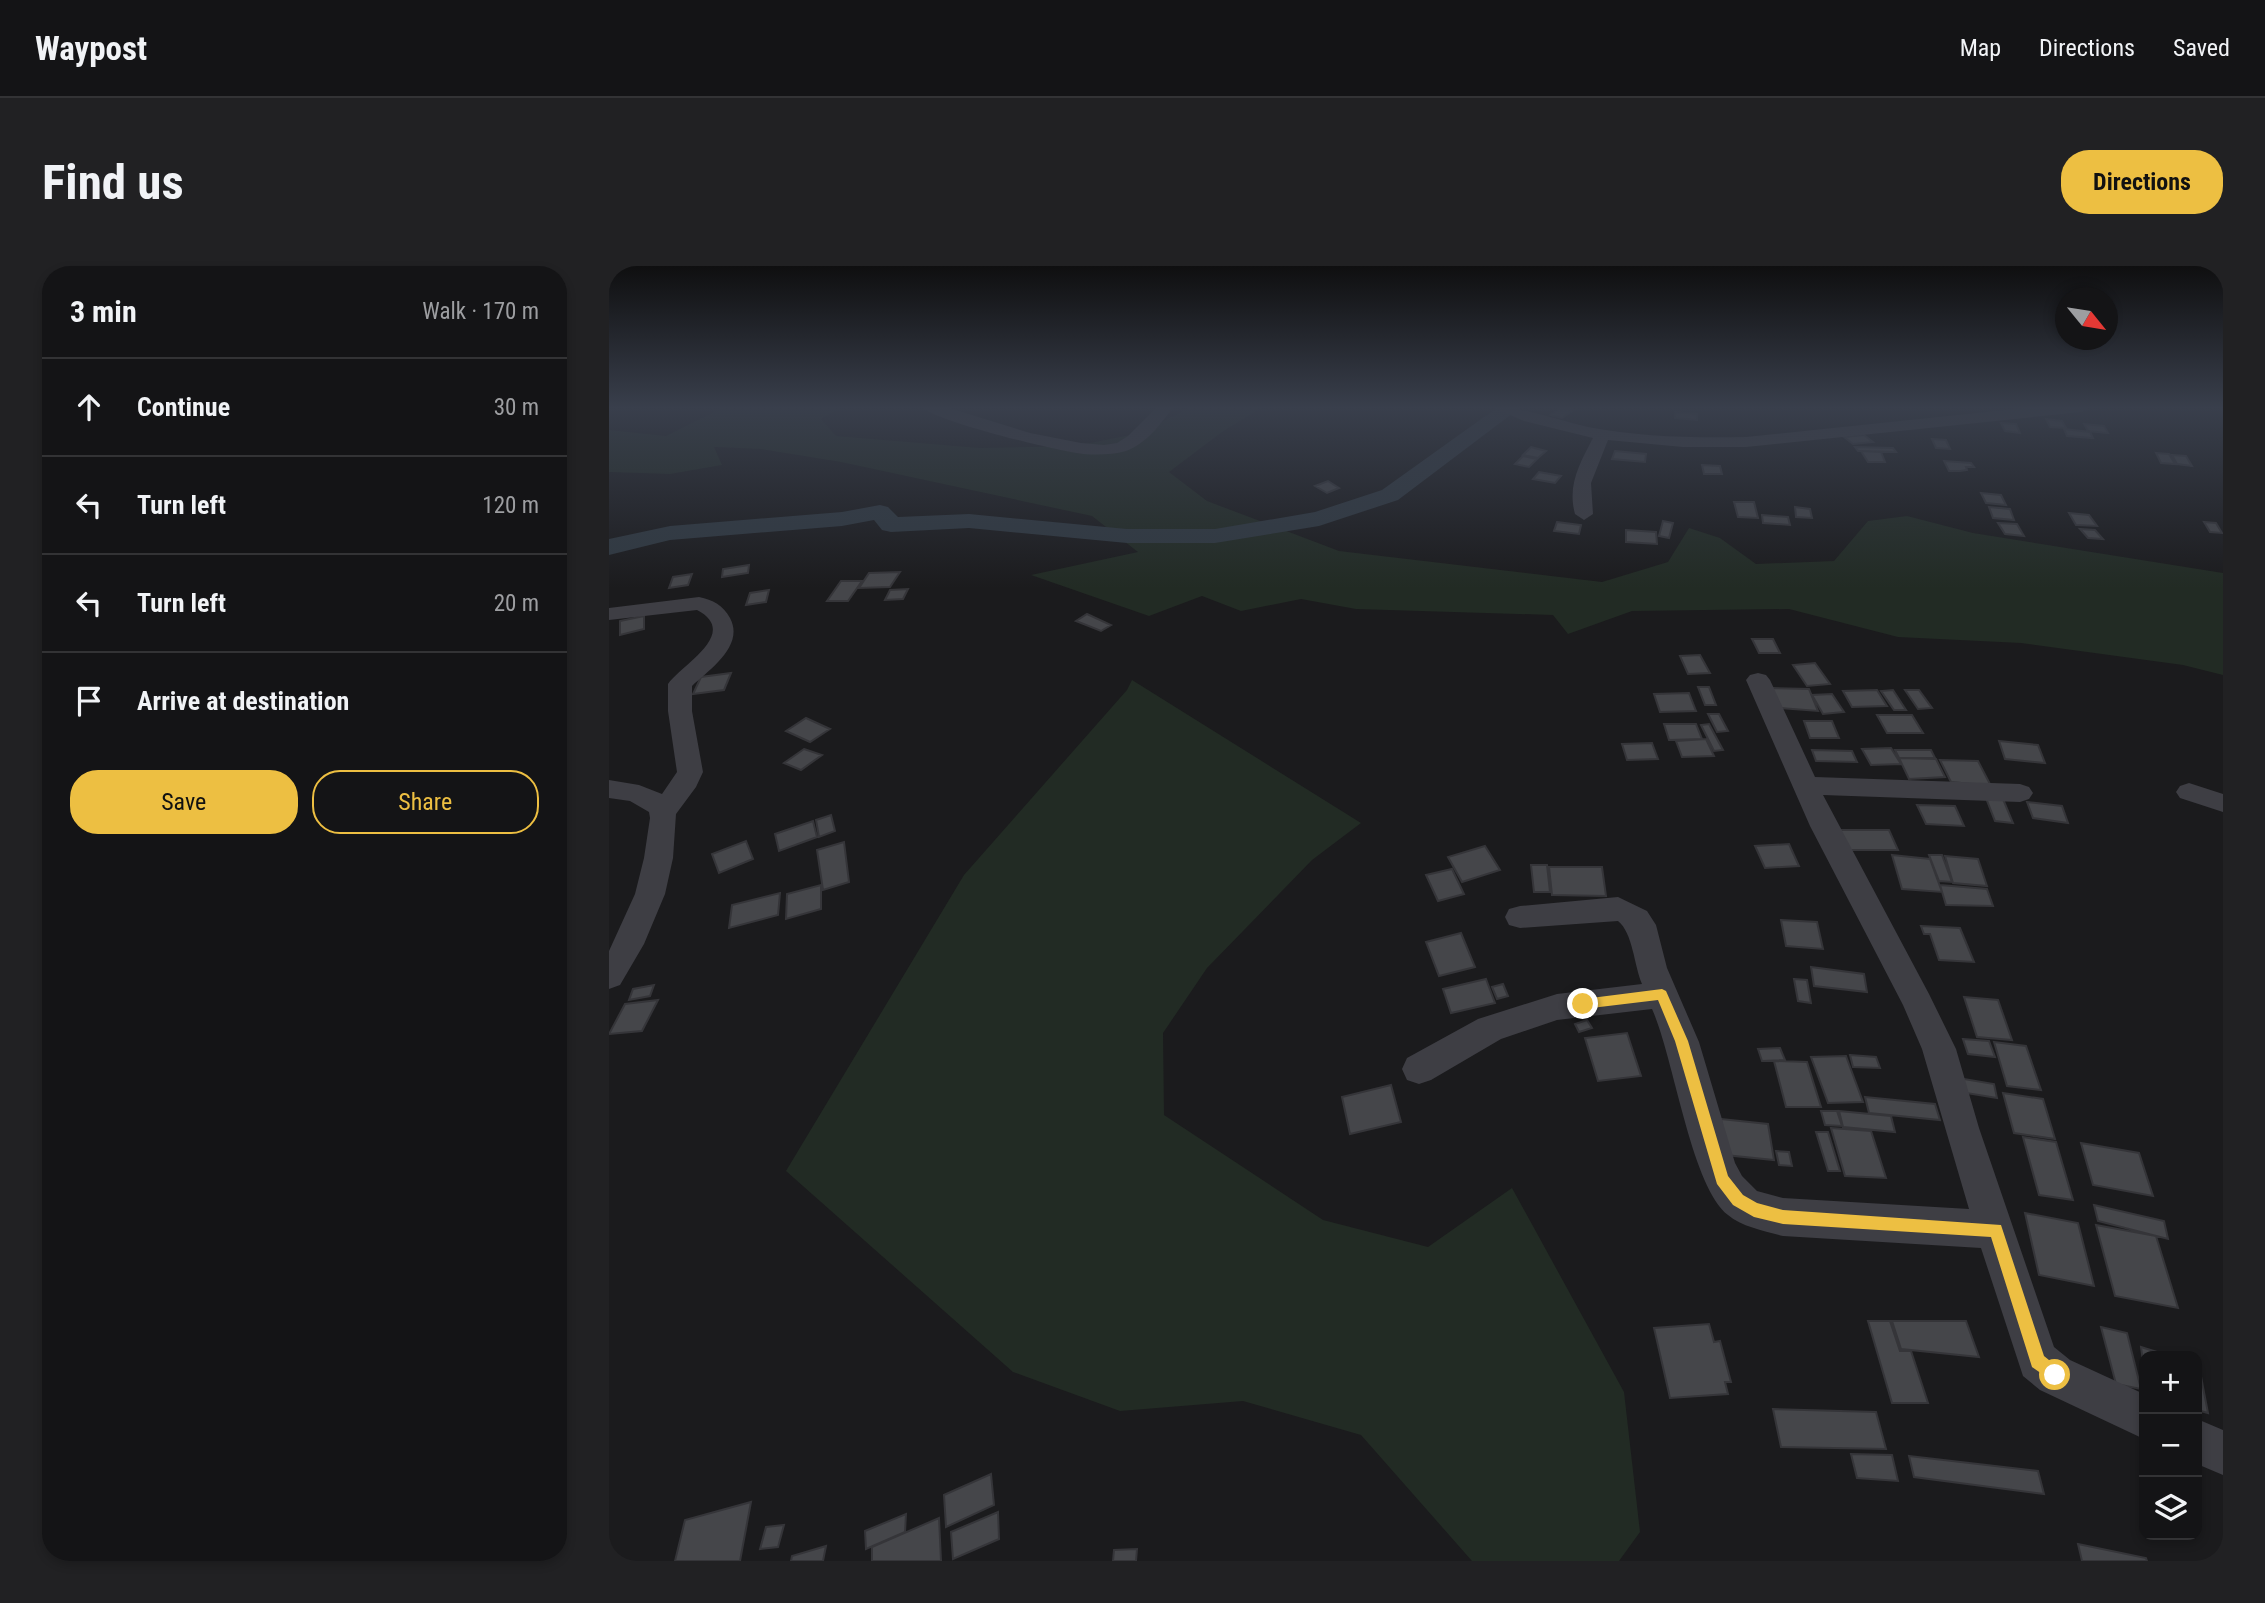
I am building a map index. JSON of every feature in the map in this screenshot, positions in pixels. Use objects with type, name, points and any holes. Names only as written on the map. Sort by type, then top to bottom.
[{"type":"street","points":[[1584,514],[1579,500],[1579,489],[1588,467]]},
{"type":"street","points":[[609,614],[699,603],[714,610],[723,624],[719,647],[680,684],[680,711],[690,772],[687,781],[662,813],[658,868],[644,915],[609,976]]},
{"type":"street","points":[[1758,680],[1805,786],[1866,909],[1918,1003],[1939,1049],[2038,1361],[2055,1375],[2139,1415]]},
{"type":"street","points":[[1805,786],[2019,793]]},
{"type":"street","points":[[609,789],[624,789],[643,796],[656,803],[662,813]]},
{"type":"street","points":[[2189,792],[2223,803]]},
{"type":"street","points":[[1520,918],[1618,908],[1631,913],[1641,922],[1650,965],[1682,1041],[1722,1180],[1738,1200],[1754,1210],[1783,1217],[1996,1230]]},
{"type":"street","points":[[1419,1069],[1490,1029],[1557,1007],[1662,995]]},
{"type":"street","points":[[2202,1443],[2223,1453]]},
{"type":"shaded area","points":[[609,467],[708,467],[670,474],[609,472]]},
{"type":"shaded area","points":[[866,467],[1175,467],[1169,472],[1207,501],[1339,551],[1602,582],[1668,562],[1689,528],[1720,538],[1756,564],[1834,561],[1868,521],[1907,516],[1973,533],[2223,573],[2223,675],[2183,665],[2021,643],[1898,637],[1789,609],[1632,611],[1568,634],[1553,615],[1356,609],[1301,599],[1241,611],[1202,596],[1149,616],[1031,575],[1138,552],[1092,516]]},
{"type":"shaded area","points":[[1132,680],[1361,823],[1312,860],[1207,968],[1163,1033],[1164,1115],[1323,1220],[1428,1247],[1512,1188],[1624,1392],[1640,1532],[1619,1561],[1472,1561],[1361,1435],[1243,1401],[1120,1411],[1013,1372],[786,1171],[964,875],[1127,690]]},
{"type":"building","points":[[1703,467],[1720,467],[1722,474],[1704,474]]},
{"type":"building","points":[[1947,467],[1966,467],[1967,470],[1960,471],[1949,471]]},
{"type":"building","points":[[1539,472],[1561,476],[1555,483],[1533,479]]},
{"type":"building","points":[[1328,481],[1339,488],[1327,493],[1315,486]]},
{"type":"building","points":[[1981,493],[2001,495],[2006,505],[1986,503]]},
{"type":"building","points":[[1734,502],[1754,502],[1758,518],[1738,517]]},
{"type":"building","points":[[1795,507],[1810,509],[1812,518],[1796,517]]},
{"type":"building","points":[[1989,507],[2010,509],[2014,520],[1993,518]]},
{"type":"building","points":[[2069,513],[2089,515],[2097,526],[2076,525]]},
{"type":"building","points":[[1762,515],[1788,517],[1790,525],[1763,523]]},
{"type":"building","points":[[1663,521],[1673,523],[1669,538],[1659,536]]},
{"type":"building","points":[[1557,522],[1581,525],[1579,534],[1554,531]]},
{"type":"building","points":[[2204,522],[2216,523],[2222,533],[2210,532]]},
{"type":"building","points":[[1998,523],[2017,524],[2024,536],[2005,534]]},
{"type":"building","points":[[2080,529],[2095,530],[2103,539],[2088,538]]},
{"type":"building","points":[[1626,530],[1656,532],[1657,544],[1626,542]]},
{"type":"building","points":[[749,565],[748,573],[722,577],[723,569]]},
{"type":"building","points":[[900,572],[890,587],[859,588],[869,573]]},
{"type":"building","points":[[692,574],[688,585],[669,588],[673,577]]},
{"type":"building","points":[[841,581],[862,581],[848,601],[827,601]]},
{"type":"building","points":[[908,589],[903,599],[885,600],[890,590]]},
{"type":"building","points":[[769,590],[766,602],[746,605],[750,593]]},
{"type":"building","points":[[1087,614],[1111,625],[1101,631],[1076,621]]},
{"type":"building","points":[[644,616],[644,629],[620,635],[620,621]]},
{"type":"building","points":[[1752,639],[1773,639],[1780,653],[1759,653]]},
{"type":"building","points":[[1700,655],[1710,673],[1688,674],[1680,656]]},
{"type":"building","points":[[1815,663],[1830,684],[1807,686],[1793,665]]},
{"type":"building","points":[[731,673],[724,690],[693,694],[701,677]]},
{"type":"building","points":[[1698,687],[1709,687],[1716,705],[1705,705]]},
{"type":"building","points":[[1772,688],[1809,689],[1818,711],[1780,708]]},
{"type":"building","points":[[1877,690],[1887,706],[1852,707],[1843,691]]},
{"type":"building","points":[[1893,690],[1906,710],[1894,710],[1881,691]]},
{"type":"building","points":[[1905,690],[1919,690],[1932,708],[1918,709]]},
{"type":"building","points":[[1689,693],[1696,711],[1660,712],[1654,694]]},
{"type":"building","points":[[1832,694],[1844,712],[1823,714],[1812,695]]},
{"type":"building","points":[[1708,714],[1719,714],[1728,731],[1717,732]]},
{"type":"building","points":[[1877,715],[1912,715],[1923,733],[1887,733]]},
{"type":"building","points":[[806,718],[830,729],[810,742],[786,731]]},
{"type":"building","points":[[1804,721],[1832,721],[1839,738],[1810,738]]},
{"type":"building","points":[[1664,724],[1696,724],[1702,739],[1669,740]]},
{"type":"building","points":[[1709,724],[1723,750],[1714,751],[1701,725]]},
{"type":"building","points":[[1706,739],[1714,756],[1682,757],[1676,741]]},
{"type":"building","points":[[1999,741],[2038,745],[2045,763],[2005,759]]},
{"type":"building","points":[[1652,743],[1658,759],[1627,760],[1622,744]]},
{"type":"building","points":[[1891,748],[1901,764],[1871,765],[1862,749]]},
{"type":"building","points":[[804,749],[822,755],[801,770],[784,763]]},
{"type":"building","points":[[1812,750],[1852,751],[1857,762],[1816,761]]},
{"type":"building","points":[[1895,750],[1931,750],[1935,758],[1899,758]]},
{"type":"building","points":[[1899,758],[1936,759],[1945,777],[1909,779]]},
{"type":"building","points":[[1940,760],[1978,761],[1991,786],[1951,782]]},
{"type":"building","points":[[1986,798],[2003,799],[2013,823],[1995,821]]},
{"type":"building","points":[[2027,802],[2062,806],[2068,823],[2033,818]]},
{"type":"building","points":[[1917,805],[1955,806],[1964,826],[1926,824]]},
{"type":"building","points":[[831,815],[835,831],[819,837],[816,820]]},
{"type":"building","points":[[813,821],[817,837],[779,851],[775,834]]},
{"type":"building","points":[[1838,830],[1889,830],[1898,850],[1846,850]]},
{"type":"building","points":[[746,841],[753,859],[719,873],[712,854]]},
{"type":"building","points":[[844,842],[849,882],[823,890],[817,850]]},
{"type":"building","points":[[1789,844],[1799,866],[1765,868],[1755,846]]},
{"type":"building","points":[[1485,846],[1500,870],[1462,882],[1448,857]]},
{"type":"building","points":[[1892,855],[1930,859],[1942,892],[1902,889]]},
{"type":"building","points":[[1929,855],[1942,855],[1952,882],[1939,881]]},
{"type":"building","points":[[1945,856],[1978,859],[1987,886],[1953,883]]},
{"type":"building","points":[[1531,865],[1547,865],[1550,892],[1534,892]]},
{"type":"building","points":[[1549,867],[1602,867],[1606,896],[1552,895]]},
{"type":"building","points":[[1452,869],[1464,894],[1438,901],[1426,875]]},
{"type":"building","points":[[821,885],[821,909],[786,919],[787,894]]},
{"type":"building","points":[[1940,885],[1987,889],[1993,906],[1946,905]]},
{"type":"building","points":[[780,893],[778,915],[729,928],[732,905]]},
{"type":"building","points":[[1781,920],[1817,922],[1823,949],[1786,946]]},
{"type":"building","points":[[1921,926],[1960,928],[1974,962],[1939,960],[1930,934],[1924,934]]},
{"type":"building","points":[[1461,933],[1475,967],[1439,976],[1426,942]]},
{"type":"building","points":[[1811,967],[1864,974],[1867,992],[1814,986]]},
{"type":"building","points":[[1486,979],[1495,1003],[1451,1013],[1443,989]]},
{"type":"building","points":[[1794,979],[1807,980],[1811,1003],[1798,1001]]},
{"type":"building","points":[[1503,984],[1508,996],[1497,999],[1492,987]]},
{"type":"building","points":[[654,985],[650,996],[629,1000],[633,989]]},
{"type":"building","points":[[1964,997],[1998,1000],[2012,1040],[1977,1037]]},
{"type":"building","points":[[658,1000],[642,1031],[609,1034],[625,1004]]},
{"type":"building","points":[[1587,1020],[1592,1028],[1579,1032],[1575,1024]]},
{"type":"building","points":[[1627,1033],[1641,1076],[1598,1081],[1585,1038]]},
{"type":"building","points":[[1963,1039],[1989,1041],[1995,1057],[1968,1054]]},
{"type":"building","points":[[1994,1042],[2026,1046],[2041,1090],[2007,1086]]},
{"type":"building","points":[[1780,1048],[1785,1060],[1762,1061],[1758,1049]]},
{"type":"building","points":[[1850,1055],[1876,1057],[1880,1068],[1853,1067]]},
{"type":"building","points":[[1846,1056],[1863,1102],[1828,1103],[1811,1057]]},
{"type":"building","points":[[1774,1061],[1807,1062],[1821,1107],[1786,1107]]},
{"type":"building","points":[[1958,1078],[1994,1084],[1997,1098],[1960,1092]]},
{"type":"building","points":[[1391,1085],[1401,1122],[1350,1134],[1342,1097]]},
{"type":"building","points":[[2003,1093],[2043,1099],[2055,1139],[2014,1133]]},
{"type":"building","points":[[1865,1097],[1935,1104],[1940,1120],[1869,1113]]},
{"type":"building","points":[[1821,1111],[1837,1111],[1842,1126],[1825,1125]]},
{"type":"building","points":[[1839,1111],[1891,1116],[1895,1132],[1843,1127]]},
{"type":"building","points":[[1721,1119],[1768,1124],[1774,1160],[1725,1155]]},
{"type":"building","points":[[1831,1128],[1871,1131],[1886,1178],[1845,1176]]},
{"type":"building","points":[[1816,1132],[1828,1132],[1840,1171],[1828,1171]]},
{"type":"building","points":[[2023,1137],[2056,1142],[2073,1200],[2039,1195]]},
{"type":"building","points":[[2081,1143],[2139,1153],[2153,1196],[2093,1185]]},
{"type":"building","points":[[1776,1151],[1789,1152],[1792,1166],[1779,1165]]},
{"type":"building","points":[[2094,1205],[2164,1221],[2168,1239],[2098,1221]]},
{"type":"building","points":[[2025,1213],[2078,1223],[2094,1286],[2039,1275]]},
{"type":"building","points":[[2096,1225],[2156,1236],[2178,1308],[2115,1296]]},
{"type":"building","points":[[1868,1321],[1890,1321],[1900,1351],[1911,1351],[1928,1403],[1892,1403]]},
{"type":"building","points":[[1892,1321],[1966,1321],[1979,1357],[1901,1349]]},
{"type":"building","points":[[1709,1324],[1714,1342],[1720,1341],[1731,1382],[1725,1382],[1728,1394],[1670,1398],[1654,1328]]},
{"type":"building","points":[[2101,1327],[2127,1333],[2139,1389],[2116,1384]]},
{"type":"building","points":[[2202,1382],[2208,1413],[2202,1411]]},
{"type":"building","points":[[1773,1409],[1876,1412],[1886,1449],[1781,1447]]},
{"type":"building","points":[[1851,1454],[1892,1455],[1898,1481],[1857,1478]]},
{"type":"building","points":[[1909,1456],[2038,1471],[2044,1494],[1914,1477]]},
{"type":"building","points":[[991,1474],[994,1505],[946,1527],[944,1495]]},
{"type":"building","points":[[751,1502],[740,1561],[675,1561],[685,1520]]},
{"type":"building","points":[[998,1512],[999,1539],[953,1559],[951,1532]]},
{"type":"building","points":[[906,1514],[905,1532],[866,1549],[865,1531]]},
{"type":"building","points":[[939,1518],[941,1561],[872,1561],[872,1547]]},
{"type":"building","points":[[784,1525],[778,1547],[760,1549],[766,1527]]},
{"type":"building","points":[[2078,1544],[2146,1558],[2147,1561],[2082,1561]]},
{"type":"building","points":[[826,1546],[823,1561],[791,1561],[792,1556]]},
{"type":"building","points":[[1137,1549],[1136,1561],[1113,1561],[1114,1550]]},
{"type":"waterway","points":[[609,547],[670,533],[842,519],[880,512],[891,525],[969,521],[1127,536],[1215,536],[1319,519],[1390,495],[1428,467]]},
{"type":"route","points":[[1583,1004],[1662,995],[1682,1041],[1722,1180],[1738,1200],[1754,1210],[1783,1217],[1996,1230],[2038,1361],[2055,1375]]}]
